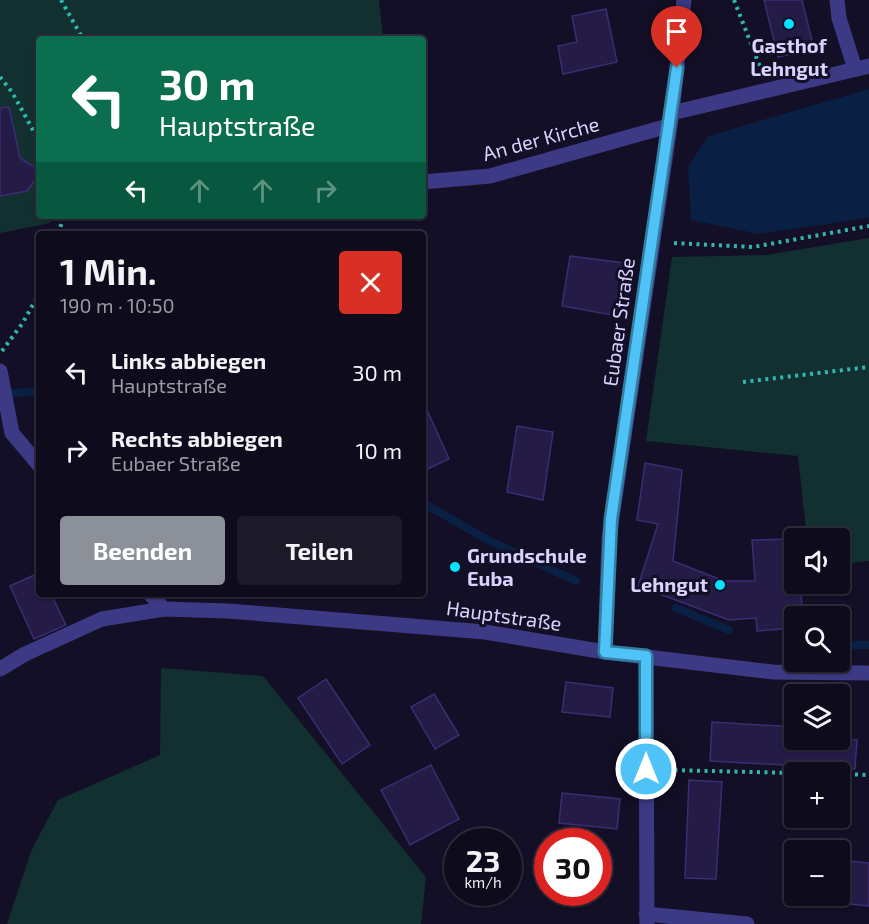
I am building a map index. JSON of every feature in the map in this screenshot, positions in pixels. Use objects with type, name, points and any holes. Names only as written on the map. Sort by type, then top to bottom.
[{"type":"street","name":"Eubaer Straße","points":[[605,652],[609,538],[670,120],[684,0]]},
{"type":"street","points":[[837,0],[839,18],[862,68]]},
{"type":"street","name":"An der Kirche","points":[[426,182],[490,176],[769,90],[862,68]]},
{"type":"street","points":[[0,371],[12,433],[36,461]]},
{"type":"street","points":[[153,597],[164,609]]},
{"type":"street","name":"Hauptstraße","points":[[0,669],[25,654],[102,619],[164,609],[228,611],[485,632],[605,652],[774,672],[869,672]]},
{"type":"street","points":[[646,656],[646,919],[747,924]]},
{"type":"path","points":[[61,0],[81,36]]},
{"type":"path","points":[[734,0],[769,90]]},
{"type":"path","points":[[0,77],[12,92],[36,136]]},
{"type":"path","points":[[652,242],[753,247],[869,226]]},
{"type":"path","points":[[0,353],[22,324],[36,299]]},
{"type":"path","points":[[742,382],[869,367]]},
{"type":"path","points":[[850,774],[869,775],[869,767]]},
{"type":"path","points":[[646,769],[784,773]]},
{"type":"green space","points":[[0,0],[379,0],[383,36],[36,36],[36,219],[50,219],[50,223],[0,233]]},
{"type":"green space","points":[[869,238],[869,561],[850,563],[850,528],[806,528],[798,456],[646,441],[672,257],[766,255]]},
{"type":"green space","points":[[161,668],[263,676],[426,877],[421,924],[7,924],[32,849],[58,800],[160,755]]},
{"type":"water","points":[[869,89],[869,218],[759,234],[691,220],[688,167],[708,136]]},
{"type":"building","name":"Gasthof Lehngut","points":[[764,0],[802,0],[814,49],[778,57]]},
{"type":"building","points":[[606,9],[617,62],[563,74],[558,46],[577,42],[572,16]]},
{"type":"building","points":[[9,107],[20,158],[36,168],[36,179],[27,191],[0,196],[0,108]]},
{"type":"building","points":[[570,256],[632,264],[623,317],[562,306]]},
{"type":"building","points":[[426,408],[449,459],[426,470]]},
{"type":"building","points":[[517,426],[553,432],[543,500],[507,492]]},
{"type":"building","name":"Lehngut","points":[[645,463],[682,470],[673,561],[724,581],[755,581],[752,540],[784,539],[784,594],[801,594],[802,606],[784,606],[784,629],[757,631],[756,618],[729,620],[638,586],[658,524],[637,520]]},
{"type":"building","points":[[36,574],[36,597],[52,597],[66,625],[34,639],[10,586]]},
{"type":"building","points":[[326,679],[370,745],[342,764],[298,698]]},
{"type":"building","points":[[566,682],[613,688],[610,717],[562,712]]},
{"type":"building","points":[[434,694],[459,735],[435,749],[411,707]]},
{"type":"building","points":[[712,722],[784,726],[784,750],[850,750],[850,740],[857,740],[855,769],[850,769],[850,762],[784,762],[784,765],[710,761]]},
{"type":"building","points":[[431,765],[459,819],[410,845],[381,790]]},
{"type":"building","points":[[689,780],[722,782],[716,879],[685,878]]},
{"type":"building","points":[[562,793],[620,799],[617,829],[559,823]]},
{"type":"building","points":[[850,861],[869,863],[869,906],[850,904]]},
{"type":"waterway","points":[[4,394],[36,391]]},
{"type":"waterway","points":[[426,505],[488,540],[576,581]]},
{"type":"waterway","points":[[676,608],[729,630]]},
{"type":"waterway","points":[[850,645],[869,645]]},
{"type":"place","name":"Gasthof Lehngut","points":[[789,24]]},
{"type":"place","name":"Grundschule Euba","points":[[455,567]]},
{"type":"place","name":"Lehngut","points":[[720,585]]},
{"type":"route","points":[[646,769],[646,656],[605,652],[606,597],[611,519],[677,68]]}]
